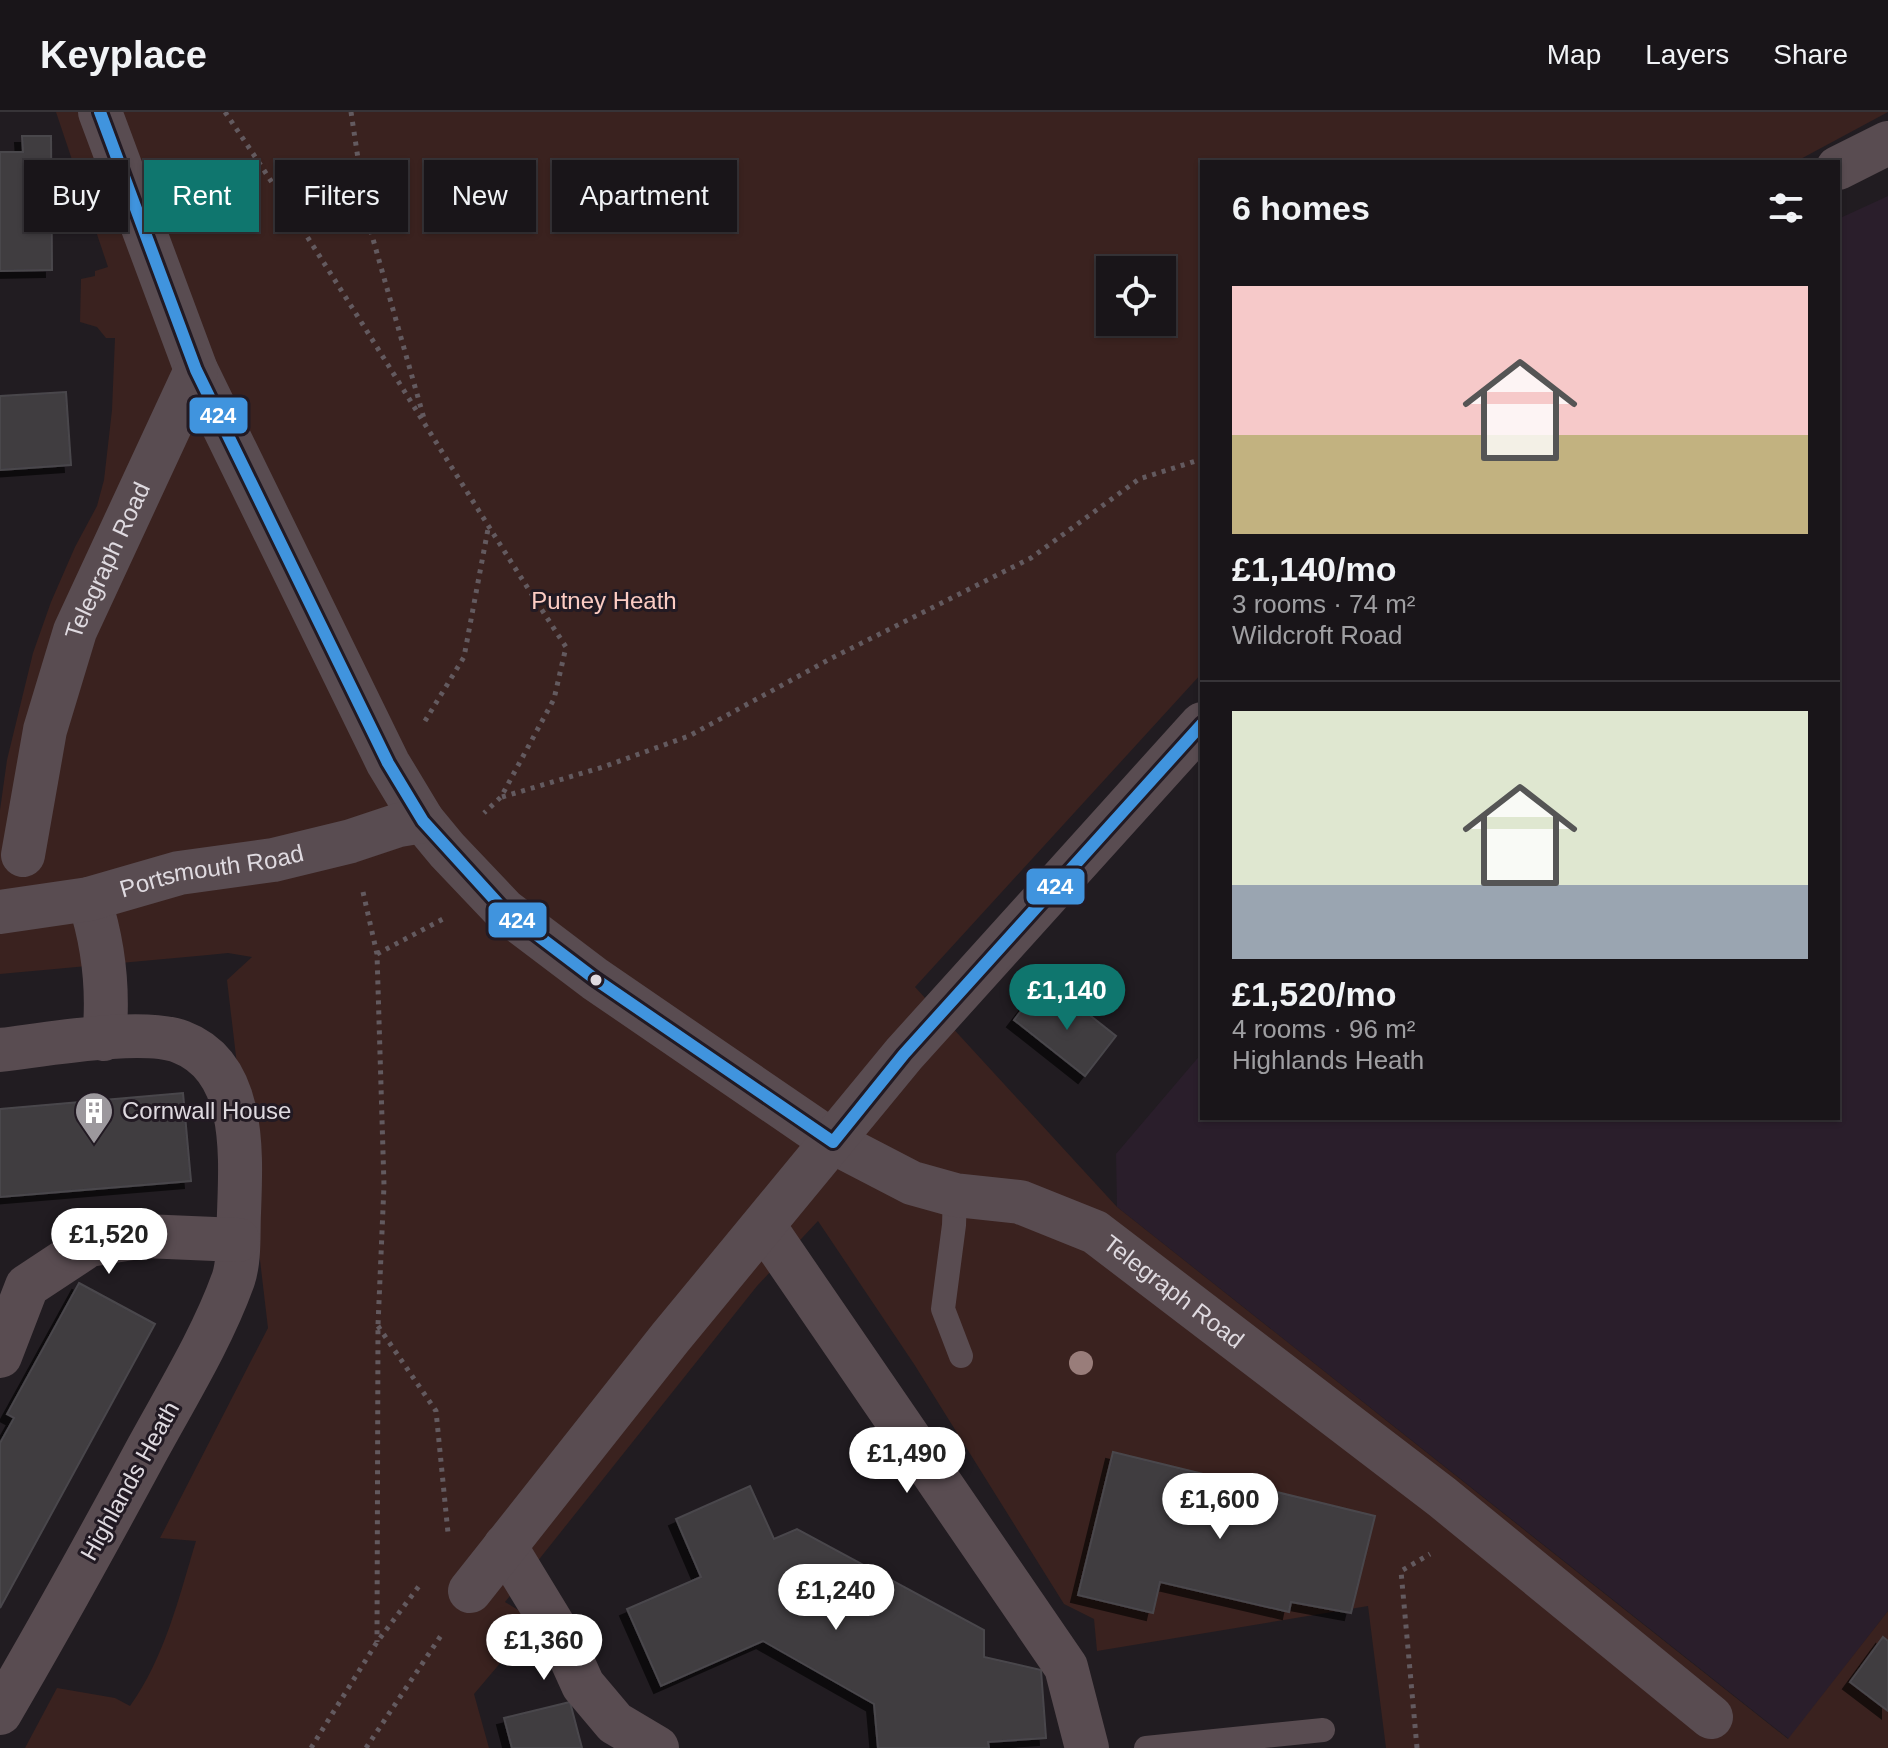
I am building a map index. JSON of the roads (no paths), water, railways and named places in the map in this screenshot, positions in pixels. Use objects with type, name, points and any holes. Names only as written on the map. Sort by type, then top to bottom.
[{"type":"street","name":"Telegraph Road","points":[[100,112],[196,370],[388,763],[435,835],[504,910],[595,979],[833,1142],[912,1183],[955,1195],[1020,1202],[1095,1232],[1442,1497],[1711,1717]]},
{"type":"street","points":[[1840,167],[1888,143]]},
{"type":"street","name":"Telegraph Road","points":[[23,855],[45,730],[75,631],[196,370]]},
{"type":"street","points":[[470,1591],[670,1338],[904,1054],[1200,726]]},
{"type":"street","name":"Portsmouth Road","points":[[0,912],[89,899],[179,873],[273,860],[351,841],[399,825],[435,835]]},
{"type":"street","points":[[89,899],[98,927],[108,1006],[104,1039]]},
{"type":"street","name":"Highlands Heath","points":[[0,1050],[142,1037],[180,1041],[209,1058],[231,1095],[237,1123],[240,1176],[234,1277],[205,1343],[0,1713]]},
{"type":"street","points":[[764,1226],[1066,1667],[1087,1748]]},
{"type":"street","points":[[0,1356],[27,1286],[89,1245],[144,1236],[238,1240]]},
{"type":"street","points":[[505,1546],[552,1623],[583,1685],[615,1723],[657,1748]]},
{"type":"lane","points":[[955,1195],[943,1309],[961,1356]]},
{"type":"lane","points":[[1146,1748],[1323,1730]]},
{"type":"place","name":"Cornwall House","points":[[94,1145]]},
{"type":"park label","name":"Putney Heath","points":[[604,601]]}]
